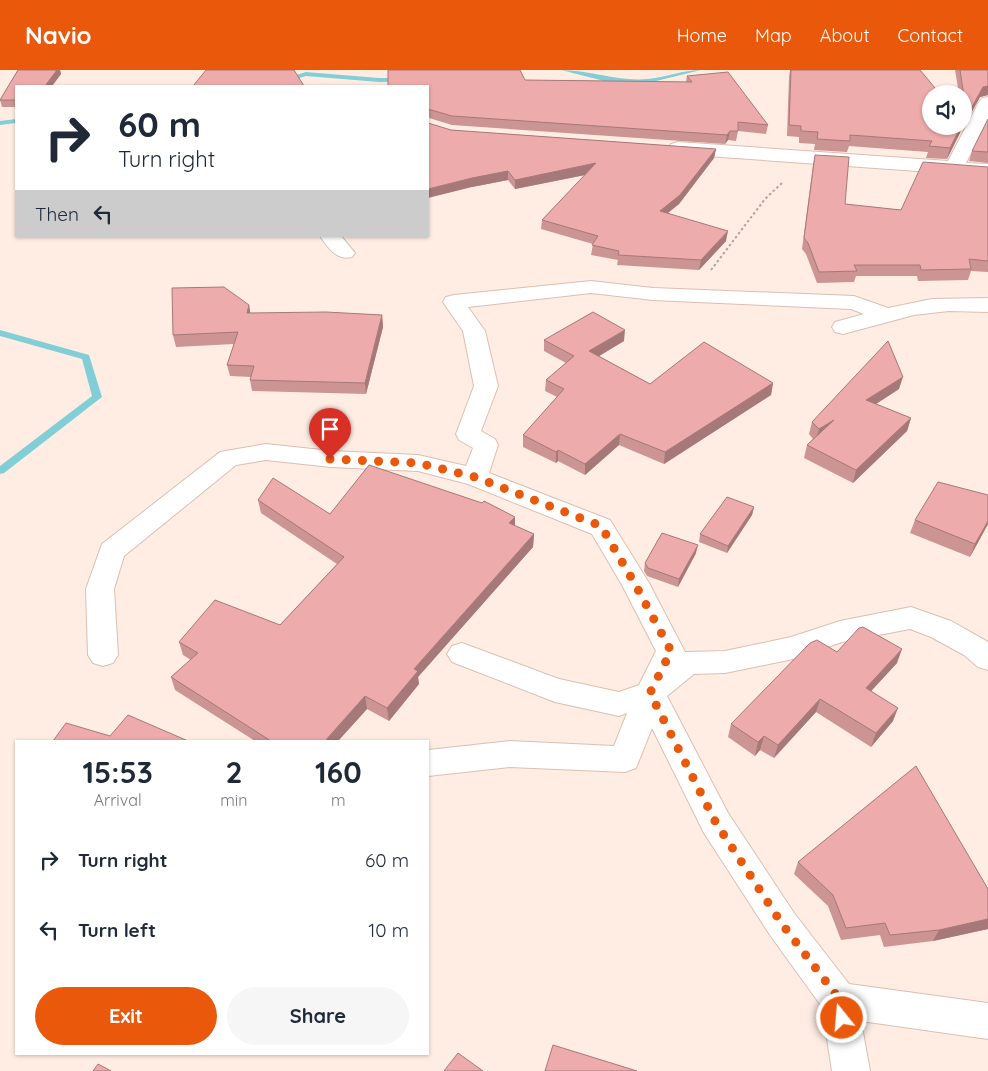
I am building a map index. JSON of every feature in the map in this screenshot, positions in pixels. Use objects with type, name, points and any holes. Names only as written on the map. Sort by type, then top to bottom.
[{"type":"street","points":[[954,167],[988,102]]},
{"type":"street","points":[[665,147],[988,170]]},
{"type":"street","points":[[331,237],[345,253]]},
{"type":"street","points":[[475,477],[486,445],[468,434],[486,386],[474,331],[454,302],[590,287],[653,294],[854,303],[885,314]]},
{"type":"street","points":[[843,327],[885,314],[927,305],[985,306]]},
{"type":"street","points":[[104,655],[100,589],[112,551],[229,458],[266,452],[330,459],[418,463],[475,477],[601,526],[671,651],[650,693],[625,760],[510,754],[429,763]]},
{"type":"street","points":[[462,654],[555,690],[619,704],[650,693],[687,663],[724,662],[793,648],[840,632],[911,618],[941,629],[974,647],[988,659]]},
{"type":"street","points":[[650,693],[716,823],[782,924],[840,1000],[851,1071]]},
{"type":"street","points":[[840,1000],[988,1021]]},
{"type":"path","points":[[730,297],[704,279],[765,199],[797,167],[811,157]]},
{"type":"building","points":[[18,70],[57,70],[46,85],[15,85],[15,100],[0,100]]},
{"type":"building","points":[[206,70],[294,70],[303,85],[194,85]]},
{"type":"building","points":[[388,70],[520,70],[525,80],[692,82],[687,76],[728,72],[768,125],[738,122],[738,131],[730,131],[727,135],[452,116],[429,109],[429,85],[388,85]]},
{"type":"building","points":[[791,70],[920,70],[932,85],[922,85],[922,135],[956,135],[950,148],[929,146],[932,141],[850,135],[850,141],[817,139],[818,132],[801,131],[801,126],[789,125]]},
{"type":"building","points":[[960,70],[988,70],[988,86],[983,87],[972,107],[972,85],[962,85]]},
{"type":"building","points":[[988,119],[988,152],[972,151]]},
{"type":"building","points":[[429,123],[451,130],[716,149],[680,195],[660,211],[728,231],[701,260],[618,255],[619,251],[592,245],[598,236],[542,220],[596,163],[515,180],[508,171],[429,189]]},
{"type":"building","points":[[815,155],[849,157],[845,204],[901,210],[923,162],[988,167],[988,261],[969,259],[971,269],[921,270],[920,265],[854,265],[857,271],[819,272],[808,243],[804,238]]},
{"type":"building","points":[[224,287],[249,305],[247,313],[326,312],[382,315],[365,383],[250,380],[254,366],[227,365],[238,332],[173,335],[172,288]]},
{"type":"building","points":[[593,312],[625,330],[589,351],[650,384],[704,342],[773,383],[665,452],[620,434],[585,464],[523,435],[564,389],[546,380],[574,356],[544,340]]},
{"type":"building","points":[[888,341],[903,377],[866,400],[911,418],[856,470],[807,445],[834,420],[819,429],[812,422]]},
{"type":"building","points":[[369,465],[482,503],[484,501],[515,517],[509,523],[534,534],[414,669],[418,671],[387,708],[365,696],[326,740],[269,740],[171,677],[198,653],[179,642],[215,600],[280,625],[344,557],[258,500],[273,478],[330,514]]},
{"type":"building","points":[[938,482],[988,495],[988,521],[975,544],[915,520]]},
{"type":"building","points":[[727,497],[754,507],[728,546],[700,534]]},
{"type":"building","points":[[662,533],[698,545],[679,579],[648,568],[645,563]]},
{"type":"building","points":[[863,627],[902,649],[866,688],[898,708],[876,733],[820,699],[778,745],[764,736],[758,742],[731,724],[810,643],[817,640],[837,652],[859,628]]},
{"type":"building","points":[[128,715],[186,740],[54,740],[66,723],[110,736]]},
{"type":"building","points":[[916,766],[988,889],[988,919],[939,930],[890,935],[885,923],[846,928],[833,895],[798,862]]},
{"type":"building","points":[[553,1045],[637,1071],[545,1071]]},
{"type":"building","points":[[458,1053],[483,1071],[444,1071]]},
{"type":"building","points":[[98,1064],[111,1071],[93,1071]]},
{"type":"waterway","points":[[564,70],[604,79],[648,81],[698,70]]},
{"type":"waterway","points":[[268,85],[306,74],[403,80]]},
{"type":"waterway","points":[[0,123],[15,121]]},
{"type":"waterway","points":[[0,333],[86,357],[97,397],[0,471]]},
{"type":"route","points":[[330,459],[418,463],[475,477],[537,503],[601,526],[671,651],[650,693],[716,823],[782,924],[840,1000],[842,1018]]}]
